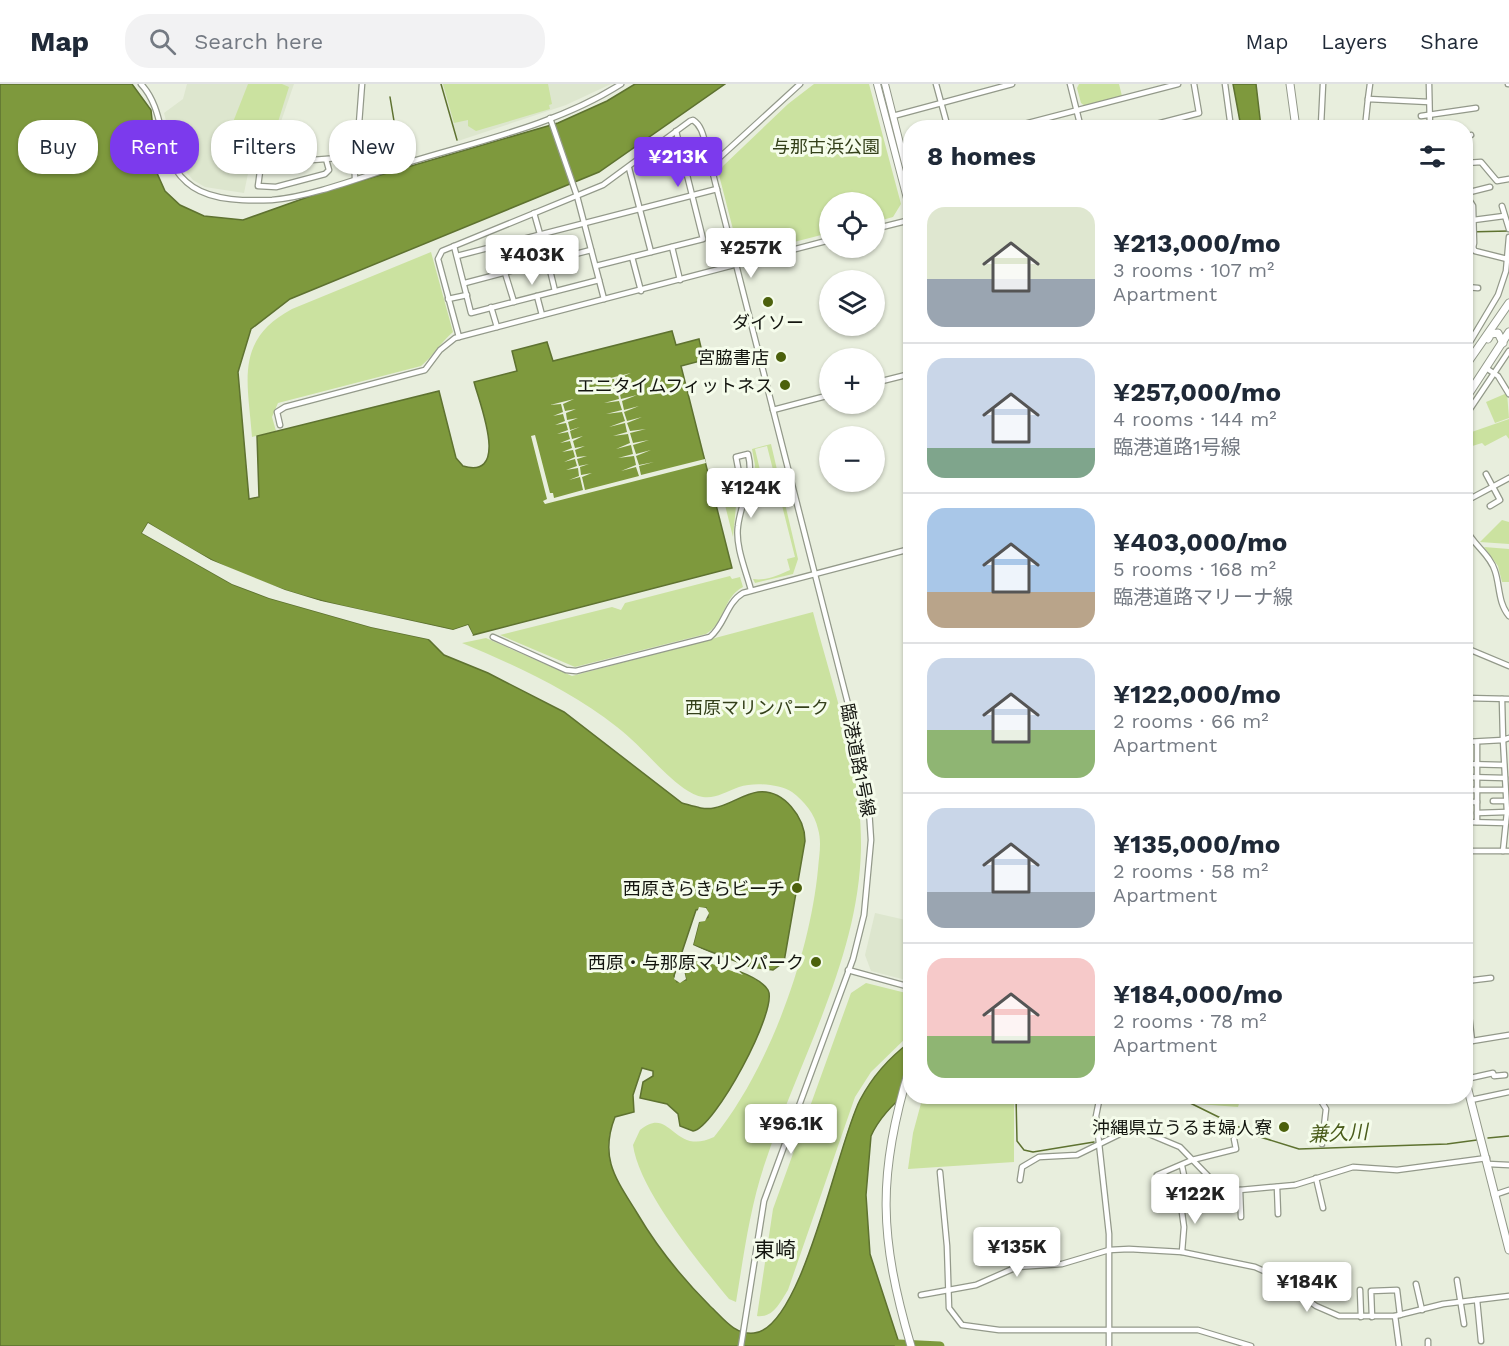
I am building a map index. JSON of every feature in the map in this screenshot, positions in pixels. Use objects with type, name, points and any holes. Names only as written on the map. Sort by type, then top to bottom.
[{"type":"highway","points":[[1290,84],[1295,120]]},
{"type":"highway","points":[[1473,354],[1509,303]]},
{"type":"highway","points":[[1473,388],[1509,332]]},
{"type":"highway","points":[[1476,350],[1495,333],[1500,335],[1503,343]]},
{"type":"highway","points":[[1473,381],[1484,371]]},
{"type":"highway","points":[[903,1092],[886,1171],[885,1215],[891,1263],[911,1346]]},
{"type":"highway","points":[[1472,1104],[1509,1250]]},
{"type":"main road","points":[[877,84],[903,183]]},
{"type":"main road","points":[[885,84],[903,155]]},
{"type":"street","points":[[359,120],[362,84]]},
{"type":"street","points":[[143,85],[156,108],[170,162],[184,179],[202,192],[221,197],[273,200],[355,179],[550,118],[589,102],[621,84]]},
{"type":"street","points":[[714,164],[800,84]]},
{"type":"street","points":[[936,84],[946,120]]},
{"type":"street","points":[[893,116],[990,87],[1012,84]]},
{"type":"street","points":[[1070,84],[1079,120]]},
{"type":"street","points":[[1039,120],[1178,84]]},
{"type":"street","points":[[1179,120],[1199,113],[1194,84]]},
{"type":"street","points":[[1225,84],[1230,120]]},
{"type":"street","points":[[1319,120],[1323,84]]},
{"type":"street","points":[[1366,120],[1370,84]]},
{"type":"street","points":[[1429,84],[1429,120]]},
{"type":"street","points":[[1368,99],[1429,102]]},
{"type":"street","points":[[1421,116],[1476,108]]},
{"type":"street","points":[[550,118],[577,196],[604,299]]},
{"type":"street","name":"臨港道路1号線","points":[[676,131],[690,121],[697,122],[708,156],[714,164],[713,174],[862,759],[870,811],[869,888],[861,929],[768,1186],[758,1226],[741,1346]]},
{"type":"street","points":[[459,337],[438,258],[442,251],[603,185],[676,131],[703,239],[596,266]]},
{"type":"street","points":[[326,159],[329,170],[325,174],[276,187],[258,186],[261,164],[329,159]]},
{"type":"street","points":[[1473,163],[1481,162],[1491,171],[1497,181],[1509,179]]},
{"type":"street","points":[[629,168],[651,252]]},
{"type":"street","points":[[355,174],[355,179]]},
{"type":"street","points":[[1473,192],[1491,187]]},
{"type":"street","points":[[457,256],[717,189]]},
{"type":"street","points":[[1473,206],[1473,248],[1508,259]]},
{"type":"street","points":[[1502,206],[1509,228]]},
{"type":"street","points":[[534,213],[540,234]]},
{"type":"street","points":[[1474,220],[1504,216]]},
{"type":"street","points":[[885,226],[903,222]]},
{"type":"street","points":[[1473,334],[1498,295],[1508,259],[1509,237]]},
{"type":"street","points":[[519,240],[526,267]]},
{"type":"street","points":[[280,424],[277,412],[285,407],[426,370],[447,342],[459,337],[819,243]]},
{"type":"street","points":[[454,246],[471,313],[599,280]]},
{"type":"street","points":[[672,247],[680,280]]},
{"type":"street","points":[[465,283],[591,250]]},
{"type":"street","points":[[1485,262],[1487,254]]},
{"type":"street","points":[[632,257],[641,291]]},
{"type":"street","points":[[548,262],[555,291]]},
{"type":"street","points":[[505,273],[514,302]]},
{"type":"street","points":[[1473,288],[1478,288]]},
{"type":"street","points":[[448,299],[467,295]]},
{"type":"street","points":[[537,296],[542,315]]},
{"type":"street","points":[[491,307],[497,327]]},
{"type":"street","points":[[1473,404],[1509,351]]},
{"type":"street","points":[[1484,371],[1494,373],[1509,394]]},
{"type":"street","points":[[885,380],[903,376]]},
{"type":"street","points":[[1488,382],[1500,380]]},
{"type":"street","points":[[773,410],[819,398]]},
{"type":"street","points":[[750,482],[740,478],[736,457],[748,454],[750,482],[738,534],[751,590]]},
{"type":"street","points":[[1486,474],[1500,500],[1490,506]]},
{"type":"street","points":[[1473,497],[1509,478]]},
{"type":"street","points":[[1473,544],[1481,549],[1495,568],[1504,610],[1509,616]]},
{"type":"street","points":[[493,637],[566,670],[576,671],[710,637],[717,630],[733,600],[751,590],[903,551]]},
{"type":"street","points":[[1473,651],[1509,666]]},
{"type":"street","points":[[1473,698],[1509,699]]},
{"type":"street","points":[[1502,699],[1507,812],[1503,851]]},
{"type":"street","points":[[1473,742],[1509,738]]},
{"type":"street","points":[[1477,742],[1477,822]]},
{"type":"street","points":[[1473,765],[1504,765]]},
{"type":"street","points":[[1473,777],[1505,778]]},
{"type":"street","points":[[1473,790],[1505,790]]},
{"type":"street","points":[[1493,801],[1506,801]]},
{"type":"street","points":[[1477,813],[1507,812]]},
{"type":"street","points":[[1473,822],[1506,823]]},
{"type":"street","points":[[1473,851],[1509,851]]},
{"type":"street","points":[[848,970],[903,985]]},
{"type":"street","points":[[1473,980],[1491,978]]},
{"type":"street","points":[[1473,1041],[1509,1035]]},
{"type":"street","points":[[1473,1079],[1493,1073],[1494,1076],[1504,1075]]},
{"type":"street","points":[[1473,1100],[1509,1092]]},
{"type":"street","points":[[1098,1104],[1096,1116],[1109,1250],[1109,1346]]},
{"type":"street","points":[[1322,1144],[1326,1109],[1323,1104]]},
{"type":"street","points":[[1020,1180],[1022,1167],[1039,1157],[1077,1155],[1120,1134],[1137,1129],[1180,1148],[1211,1179],[1229,1191],[1294,1185],[1353,1167],[1397,1170],[1487,1161],[1509,1165]]},
{"type":"street","points":[[1157,1175],[1192,1160],[1236,1149],[1234,1139]]},
{"type":"street","points":[[1182,1166],[1186,1185]]},
{"type":"street","points":[[940,1172],[947,1246],[949,1308],[962,1325],[999,1330],[1109,1333],[1198,1330],[1251,1346]]},
{"type":"street","points":[[1164,1173],[1168,1192]]},
{"type":"street","points":[[1316,1178],[1323,1208]]},
{"type":"street","points":[[1277,1186],[1278,1214]]},
{"type":"street","points":[[1240,1190],[1241,1217]]},
{"type":"street","points":[[1494,1195],[1509,1190]]},
{"type":"street","points":[[1229,1191],[1229,1209]]},
{"type":"street","points":[[1180,1197],[1184,1227],[1182,1252]]},
{"type":"street","points":[[921,1295],[976,1285],[1017,1267],[1062,1264],[1109,1250],[1145,1249],[1182,1252],[1263,1270],[1332,1315],[1397,1316],[1462,1302],[1509,1296]]},
{"type":"street","points":[[1457,1280],[1464,1324]]},
{"type":"street","points":[[1416,1284],[1422,1310]]},
{"type":"street","points":[[1360,1290],[1361,1317]]},
{"type":"street","points":[[1372,1317],[1371,1291],[1397,1290],[1399,1346]]},
{"type":"street","points":[[1477,1300],[1481,1341]]},
{"type":"shaded area","points":[[0,84],[132,84],[151,110],[152,120],[110,120],[110,174],[157,174],[165,191],[180,205],[204,216],[243,220],[319,193],[384,174],[416,174],[416,165],[558,123],[607,101],[635,84],[725,84],[599,172],[290,299],[251,329],[238,372],[249,499],[259,497],[257,436],[439,391],[456,458],[463,466],[477,467],[486,462],[489,451],[485,421],[474,382],[517,371],[512,351],[547,342],[553,361],[672,331],[676,345],[699,339],[704,360],[681,366],[732,568],[473,635],[468,625],[453,630],[350,608],[299,594],[249,577],[223,565],[148,523],[142,533],[232,584],[269,598],[371,627],[428,639],[444,655],[488,673],[564,712],[682,803],[702,808],[714,808],[752,793],[767,792],[784,800],[791,807],[801,823],[805,841],[784,962],[773,970],[751,967],[693,945],[699,922],[708,917],[706,908],[696,910],[674,976],[677,982],[686,980],[683,966],[686,960],[693,957],[745,974],[763,984],[768,990],[769,1001],[764,1020],[742,1067],[715,1111],[703,1125],[693,1131],[680,1126],[678,1114],[667,1104],[640,1098],[643,1082],[653,1076],[653,1071],[642,1068],[633,1095],[634,1112],[615,1117],[610,1132],[609,1156],[622,1189],[653,1238],[680,1273],[729,1325],[747,1333],[754,1333],[772,1324],[788,1301],[817,1230],[860,1100],[882,1068],[903,1048],[903,1096],[878,1123],[871,1136],[866,1195],[870,1254],[900,1346],[0,1346]]},
{"type":"shaded area","points":[[187,84],[294,84],[282,120],[211,120],[211,174],[248,174],[244,193],[205,187],[188,174],[199,174],[199,120],[166,120],[164,113],[183,99]]},
{"type":"shaded area","points":[[442,84],[611,84],[566,105],[458,141]]},
{"type":"shaded area","points":[[1233,84],[1256,84],[1260,120],[1240,120]]},
{"type":"shaded area","points":[[875,913],[903,919],[903,979],[871,971],[865,955]]},
{"type":"green space","points":[[248,84],[282,84],[289,87],[279,120],[234,120]]},
{"type":"green space","points":[[443,84],[548,84],[552,104],[549,105],[550,109],[476,131],[468,126],[468,120],[454,123]]},
{"type":"green space","name":"与那古浜公園","points":[[814,84],[869,84],[901,204],[893,217],[885,219],[885,192],[819,192],[819,236],[755,252],[736,241],[719,175],[723,166],[788,104]]},
{"type":"green space","points":[[1079,84],[1119,84],[1122,96],[1085,106],[1081,103],[1077,88]]},
{"type":"green space","points":[[431,252],[453,332],[425,362],[421,366],[278,403],[272,417],[276,431],[252,437],[248,398],[249,364],[253,349],[261,334],[273,321],[292,309]]},
{"type":"green space","points":[[1507,393],[1509,418],[1495,423],[1486,402]]},
{"type":"green space","points":[[1509,419],[1509,439],[1506,435],[1485,446],[1482,443],[1473,446],[1473,432]]},
{"type":"green space","points":[[771,444],[798,559],[793,574],[755,583],[753,579],[777,576],[790,570],[787,559],[795,557],[767,446],[755,449],[760,470],[757,484],[754,483],[755,465],[752,449]]},
{"type":"green space","points":[[733,469],[742,487],[736,506],[733,537],[717,473]]},
{"type":"green space","points":[[1502,520],[1509,522],[1509,544],[1480,542]]},
{"type":"green space","points":[[1484,547],[1509,549],[1509,582],[1502,582],[1498,566]]},
{"type":"green space","points":[[730,576],[732,579],[740,577],[743,587],[731,597],[717,623],[706,634],[575,667],[500,635],[612,607],[621,610],[625,603]]},
{"type":"green space","name":"西原マリンパーク","points":[[813,612],[845,729],[857,788],[861,848],[858,889],[850,929],[826,1007],[760,1177],[736,1302],[729,1299],[672,1226],[646,1183],[633,1145],[640,1130],[650,1124],[659,1123],[690,1141],[714,1137],[734,1110],[752,1079],[769,1046],[783,1010],[806,938],[820,849],[817,823],[805,804],[787,789],[759,784],[745,785],[714,797],[695,795],[679,785],[617,727],[581,702],[523,670],[462,643],[486,638],[572,676]]},
{"type":"green space","points":[[866,983],[903,992],[903,1041],[871,1072],[855,1097],[788,1290],[772,1312],[757,1316],[773,1209],[851,993]]},
{"type":"green space","points":[[921,1104],[1014,1104],[1014,1162],[908,1169],[913,1133]]},
{"type":"green space","points":[[1198,1104],[1239,1104],[1238,1107]]},
{"type":"pier","points":[[631,373],[616,379],[618,388],[634,386],[619,390],[621,399],[637,395],[622,401],[624,410],[639,406],[624,412],[627,421],[642,417],[627,423],[630,431],[646,429],[630,433],[633,443],[649,440],[633,445],[636,454],[651,450],[636,456],[639,465],[654,462],[639,466],[641,475],[705,459],[706,463],[545,504],[543,501],[547,499],[531,436],[535,435],[550,493],[553,493],[554,498],[583,490],[580,477],[569,480],[579,476],[578,468],[566,470],[577,466],[575,459],[564,462],[575,457],[573,450],[562,452],[572,448],[570,441],[560,443],[570,439],[568,432],[557,434],[568,430],[566,423],[555,425],[565,421],[563,414],[553,416],[563,412],[561,404],[550,405],[574,399],[563,404],[565,411],[576,409],[566,413],[567,420],[578,418],[568,422],[570,430],[580,427],[570,431],[572,439],[583,436],[573,441],[575,448],[585,446],[575,450],[577,457],[587,456],[577,459],[579,466],[589,464],[580,467],[581,475],[592,473],[582,477],[585,490],[639,476],[636,467],[621,471],[636,465],[634,456],[618,458],[633,454],[631,445],[616,449],[630,443],[628,434],[613,436],[627,432],[625,423],[609,427],[625,421],[622,412],[606,414],[622,410],[619,401],[604,403],[619,399],[617,390],[601,394],[616,388],[614,379],[598,381]]},
{"type":"pier","points":[[148,523],[211,560],[285,590],[321,601],[453,630],[468,625],[473,635],[471,637],[467,629],[453,633],[321,604],[284,593],[210,563],[149,527],[146,532],[234,581],[270,595],[372,624],[429,636],[433,640],[371,627],[269,598],[232,584],[142,533]]},
{"type":"pier","points":[[699,907],[706,908],[709,913],[705,921],[699,922],[693,945],[734,964],[696,951],[690,947],[691,937],[682,961],[693,954],[736,968],[743,975],[693,957],[686,960],[683,966],[686,979],[680,983],[674,979]]},
{"type":"waterway","points":[[441,84],[457,140]]},
{"type":"waterway","points":[[390,97],[394,120]]},
{"type":"waterway","points":[[1473,232],[1509,231]]},
{"type":"waterway","points":[[1016,1104],[1017,1141],[1024,1150],[1033,1152],[1094,1142]]},
{"type":"waterway","name":"兼久川","points":[[1192,1104],[1257,1136],[1299,1149],[1447,1144],[1477,1140]]},
{"type":"waterway","name":"兼久川","points":[[1488,1138],[1509,1136]]},
{"type":"waterway","points":[[899,1344],[940,1346]]},
{"type":"place","name":"ダイソー","points":[[768,302]]},
{"type":"place","name":"宮脇書店","points":[[781,357]]},
{"type":"place","name":"エニタイムフィットネス","points":[[785,385]]},
{"type":"place","name":"西原きらきらビーチ","points":[[797,888]]},
{"type":"place","name":"西原・与那原マリンパーク","points":[[816,962]]},
{"type":"place","name":"沖縄県立うるま婦人寮","points":[[1284,1127]]},
{"type":"district","name":"東崎","points":[[775,1249]]}]
